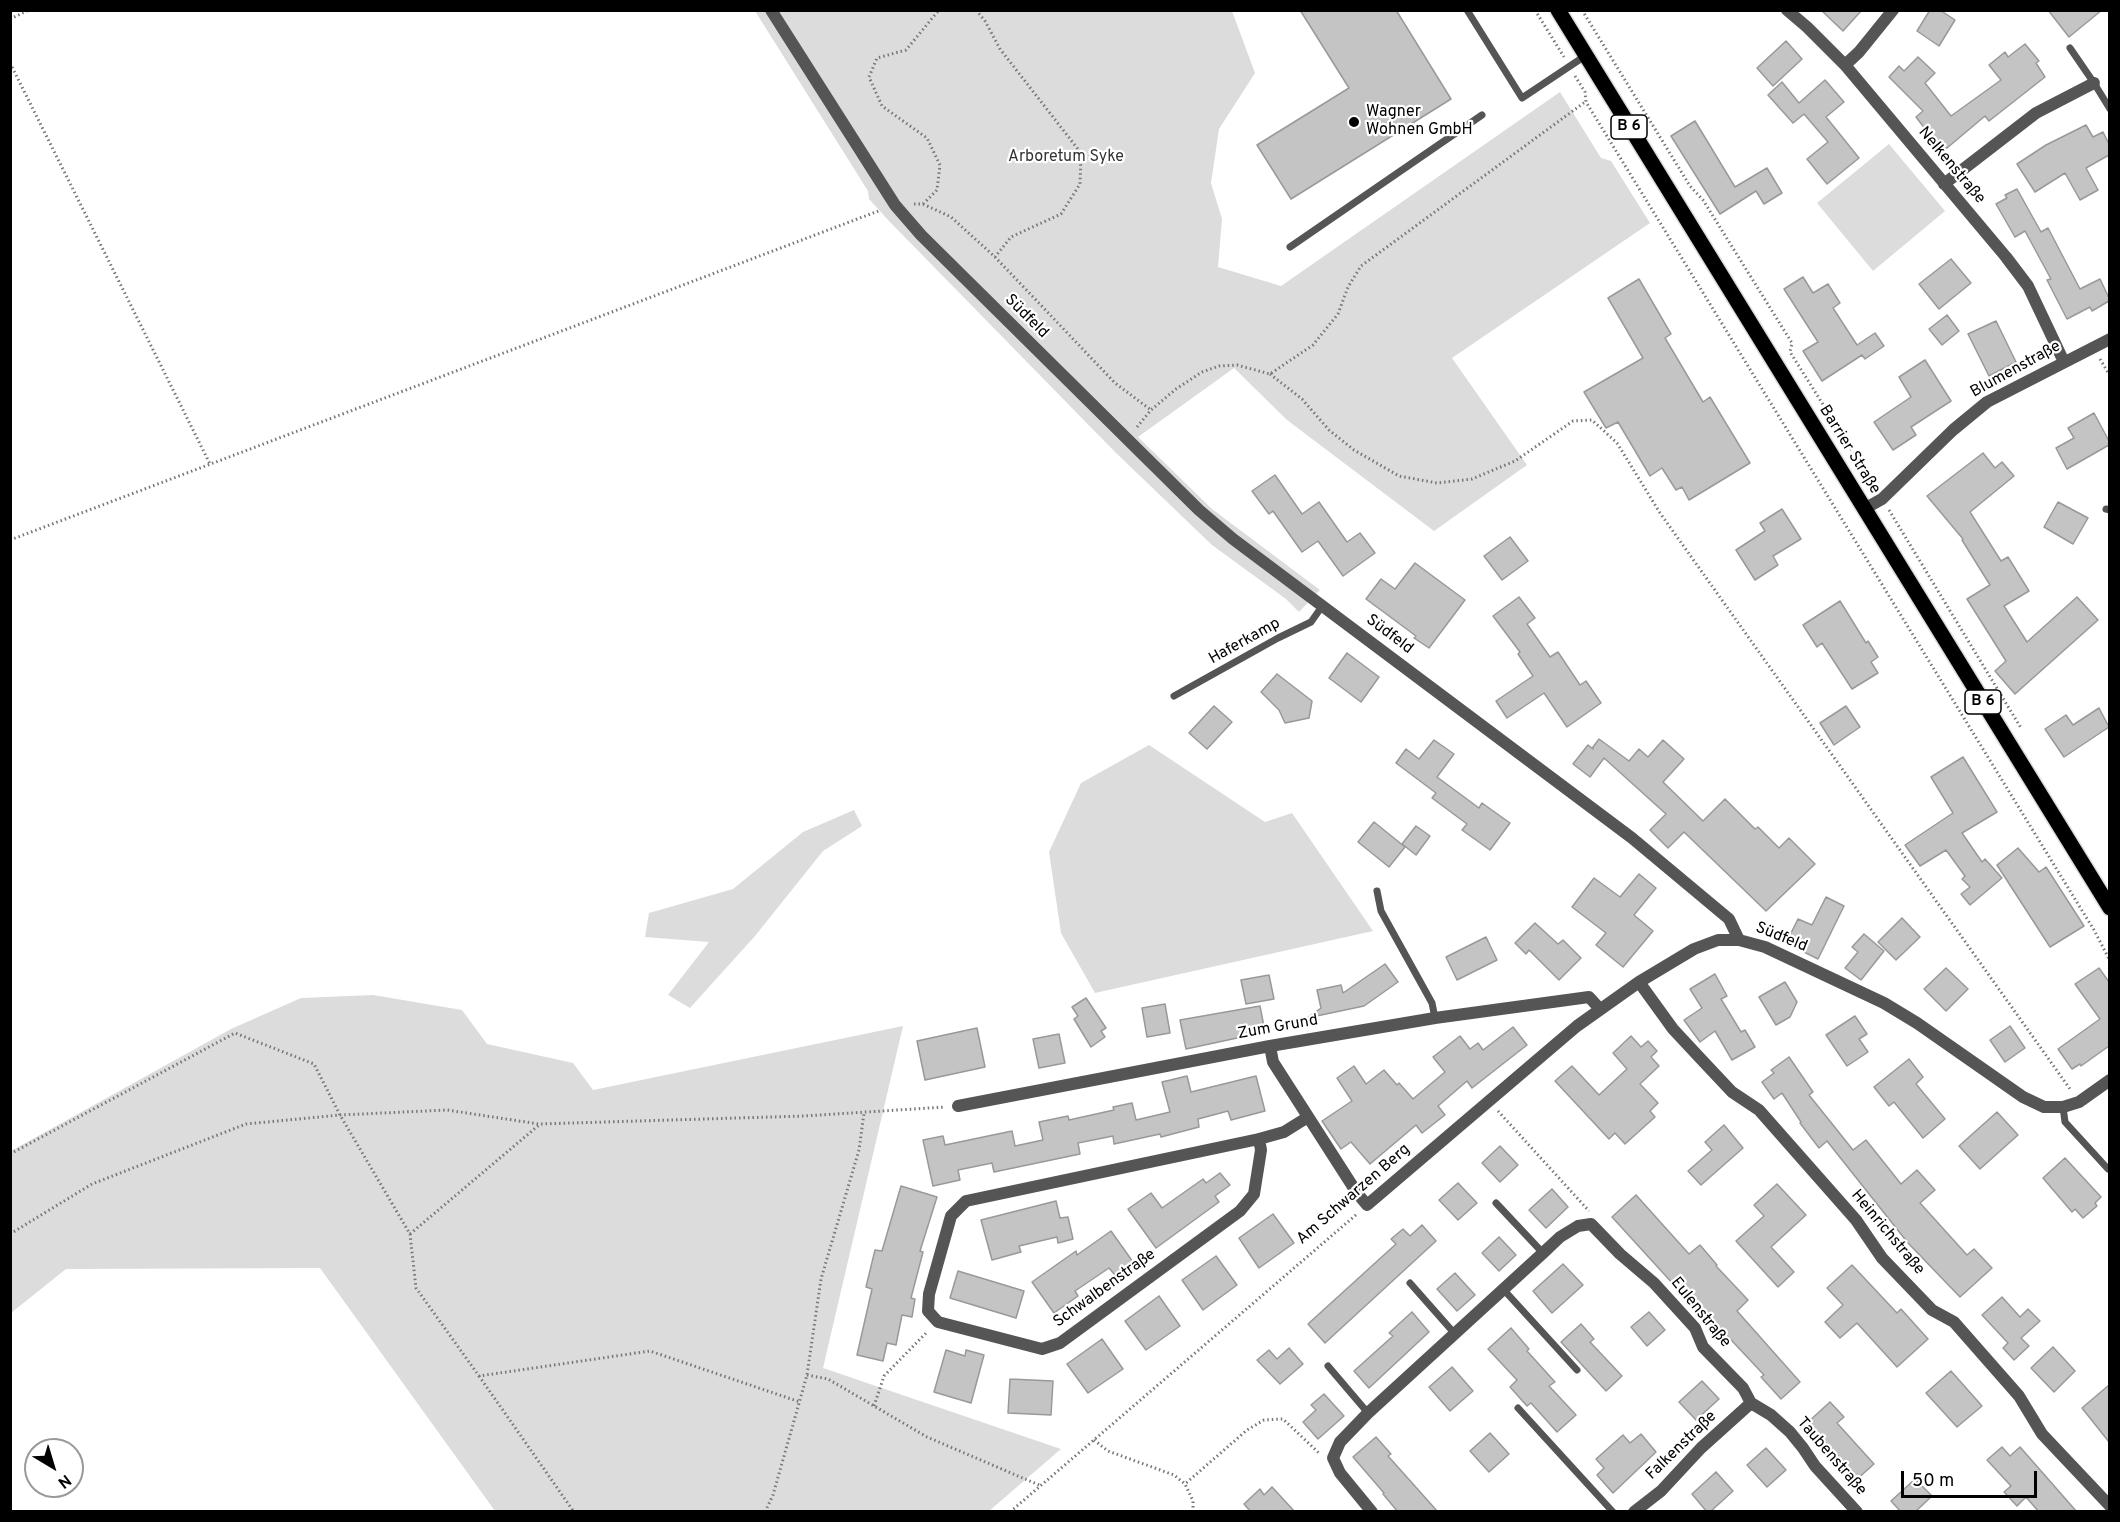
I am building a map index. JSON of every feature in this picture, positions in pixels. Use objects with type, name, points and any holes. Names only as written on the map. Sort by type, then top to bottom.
[{"type":"main road","name":"Barrier Straße","points":[[1558,10],[2109,908]]},
{"type":"street","name":"Südfeld","points":[[771,10],[895,205],[921,236],[1199,510],[1233,539],[1632,838],[1729,919],[1740,939],[1765,947],[1884,1003],[1917,1023],[2023,1097],[2044,1107],[2063,1107],[2079,1102],[2109,1080]]},
{"type":"street","name":"Nelkenstraße","points":[[1787,10],[1845,65],[2028,286],[2064,362]]},
{"type":"street","points":[[1845,65],[1859,52],[1893,10]]},
{"type":"street","points":[[1944,184],[2036,114],[2094,82]]},
{"type":"street","name":"Blumenstraße","points":[[1864,509],[1882,499],[1953,430],[1987,402],[2109,339]]},
{"type":"street","name":"Am Schwarzen Berg","points":[[1367,1205],[1600,1009],[1694,949],[1718,940],[1740,939]]},
{"type":"street","name":"Heinrichstraße","points":[[1639,982],[1673,1029],[1693,1051],[1732,1092],[1759,1110],[1849,1212],[1882,1258],[1932,1310],[1954,1323],[2019,1395],[2042,1434],[2109,1506]]},
{"type":"street","name":"Zum Grund","points":[[958,1106],[1270,1046],[1435,1018],[1589,997],[1600,1009]]},
{"type":"street","points":[[1270,1046],[1273,1062],[1367,1205]]},
{"type":"street","points":[[938,1322],[928,1311],[928,1294],[951,1216],[966,1201],[1259,1139],[1284,1132],[1308,1116]]},
{"type":"street","name":"Schwalbenstraße","points":[[938,1322],[1042,1349],[1060,1343],[1240,1211],[1254,1194],[1261,1150],[1259,1139]]},
{"type":"street","points":[[1372,1512],[1340,1473],[1333,1458],[1340,1442],[1368,1413],[1560,1237],[1578,1226],[1591,1224]]},
{"type":"street","name":"Eulenstraße","points":[[1591,1224],[1620,1254],[1654,1283],[1695,1328],[1703,1347],[1743,1388],[1751,1403]]},
{"type":"street","name":"Falkenstraße","points":[[1634,1512],[1661,1491],[1701,1448],[1751,1403]]},
{"type":"street","name":"Taubenstraße","points":[[1751,1403],[1771,1414],[1790,1432],[1815,1467],[1857,1512]]},
{"type":"lane","points":[[1467,10],[1522,99],[1586,55]]},
{"type":"lane","points":[[2070,48],[2094,82],[2109,110]]},
{"type":"lane","points":[[1290,247],[1482,115]]},
{"type":"lane","name":"Haferkamp","points":[[1174,696],[1311,621],[1323,605]]},
{"type":"lane","points":[[1377,891],[1380,911],[1432,1003],[1435,1018]]},
{"type":"lane","points":[[2063,1107],[2065,1122],[2108,1169]]},
{"type":"lane","points":[[1496,1203],[1543,1252]]},
{"type":"lane","points":[[1410,1283],[1455,1334]]},
{"type":"lane","points":[[1503,1289],[1577,1370]]},
{"type":"lane","points":[[1328,1366],[1368,1413]]},
{"type":"lane","points":[[1518,1408],[1613,1512]]},
{"type":"path","points":[[10,19],[29,10]]},
{"type":"path","points":[[923,204],[937,190],[940,165],[927,138],[882,106],[869,77],[877,58],[906,50],[939,10]]},
{"type":"path","points":[[976,10],[985,21],[1000,49],[1081,153],[1080,184],[1061,213],[1011,237],[995,257]]},
{"type":"path","points":[[1535,10],[1585,92],[1586,102],[2094,930],[2109,961]]},
{"type":"path","points":[[1582,10],[1690,186],[1703,200],[1786,333],[1792,343],[1791,352],[2023,731]]},
{"type":"path","points":[[10,63],[210,464]]},
{"type":"path","points":[[1270,374],[1313,345],[1338,314],[1348,287],[1361,266],[1586,102]]},
{"type":"path","points":[[10,540],[895,205],[923,204],[951,217],[995,257],[1115,382],[1151,410]]},
{"type":"path","points":[[1124,437],[1176,389],[1202,372],[1219,366],[1237,365],[1270,374],[1302,399],[1329,430],[1354,450],[1399,476],[1437,483],[1472,479],[1515,461],[1573,421],[1592,420],[1617,443],[1660,513],[2079,1102]]},
{"type":"path","points":[[10,1154],[235,1034],[314,1064],[340,1115],[410,1234],[416,1288],[574,1512]]},
{"type":"path","points":[[1489,1101],[1589,1211],[1591,1224]]},
{"type":"path","points":[[10,1234],[92,1184],[246,1124],[340,1115],[447,1110],[539,1124],[864,1113],[958,1106]]},
{"type":"path","points":[[765,1512],[773,1496],[807,1375],[820,1279],[859,1150],[864,1113]]},
{"type":"path","points":[[410,1234],[539,1124]]},
{"type":"path","name":"Am Schwarzen Berg","points":[[1010,1512],[1367,1205]]},
{"type":"path","points":[[874,1406],[884,1376],[938,1322]]},
{"type":"path","points":[[479,1376],[650,1350],[800,1402]]},
{"type":"path","points":[[807,1375],[828,1379],[927,1437],[1039,1485]]},
{"type":"path","points":[[1185,1484],[1247,1430],[1264,1420],[1283,1419],[1319,1454],[1333,1458]]},
{"type":"path","points":[[1095,1440],[1108,1451],[1174,1475],[1185,1484],[1194,1501],[1193,1512]]},
{"type":"green space","name":"Arboretum Syke","points":[[755,11],[1232,11],[1255,73],[1219,129],[1211,183],[1222,219],[1218,267],[1281,286],[1560,92],[1601,158],[1611,161],[1650,223],[1452,358],[1527,465],[1434,531],[1287,420],[1234,368],[1138,437],[1212,509],[1320,590],[1299,612],[1286,599],[1212,545],[1115,452],[869,199],[868,191]]},
{"type":"green space","points":[[1889,144],[1945,211],[1873,271],[1817,203]]},
{"type":"green space","points":[[1149,745],[1265,822],[1292,813],[1373,931],[1095,993],[1061,933],[1049,852],[1081,783]]},
{"type":"green space","points":[[854,810],[862,826],[823,851],[755,936],[690,1008],[668,995],[709,942],[645,937],[649,913],[733,889],[803,832]]},
{"type":"green space","points":[[373,995],[462,1010],[487,1044],[573,1063],[593,1090],[903,1026],[823,1368],[1061,1449],[989,1511],[495,1511],[320,1268],[66,1269],[11,1313],[11,1151],[231,1029],[301,998]]},
{"type":"building","name":"Wagner Wohnen GmbH","points":[[1300,10],[1396,10],[1451,99],[1291,199],[1257,145],[1349,88]]},
{"type":"building","points":[[1821,10],[1862,10],[1843,31]]},
{"type":"building","points":[[1930,10],[1940,10],[1955,20],[1939,46],[1917,31]]},
{"type":"building","points":[[2048,10],[2102,10],[2069,37]]},
{"type":"building","points":[[1786,41],[1802,59],[1773,86],[1757,68]]},
{"type":"building","points":[[2025,44],[2039,61],[2036,63],[2045,77],[1989,121],[1985,116],[1947,148],[1939,147],[1916,117],[1923,111],[1889,77],[1899,66],[1904,71],[1918,57],[1935,73],[1925,83],[1951,116],[2001,80],[1989,65],[2005,52],[2008,57]]},
{"type":"building","points":[[1825,80],[1844,102],[1826,117],[1859,158],[1827,184],[1807,159],[1828,142],[1804,114],[1793,123],[1768,95],[1782,82],[1799,103]]},
{"type":"building","points":[[1695,121],[1735,187],[1767,168],[1782,193],[1764,204],[1756,191],[1720,214],[1671,136]]},
{"type":"building","points":[[2086,125],[2093,137],[2103,132],[2109,144],[2109,155],[2086,168],[2098,190],[2080,200],[2065,173],[2035,192],[2017,164],[2046,145]]},
{"type":"building","points":[[2017,189],[2041,232],[2048,228],[2080,289],[2100,279],[2109,301],[2092,311],[2090,307],[2067,319],[2047,280],[2051,279],[2025,231],[2015,237],[1996,204],[2007,198],[2005,195]]},
{"type":"building","points":[[1951,259],[1971,283],[1939,309],[1919,284]]},
{"type":"building","points":[[1803,277],[1813,293],[1828,284],[1840,303],[1833,308],[1857,345],[1875,333],[1884,346],[1865,359],[1862,355],[1822,381],[1803,351],[1818,342],[1784,289]]},
{"type":"building","points":[[1639,279],[1671,334],[1665,338],[1703,402],[1710,397],[1750,463],[1689,500],[1682,487],[1676,490],[1662,468],[1650,476],[1618,422],[1606,428],[1584,392],[1643,358],[1608,298]]},
{"type":"building","points":[[1947,315],[1959,331],[1942,345],[1929,329]]},
{"type":"building","points":[[1996,321],[2016,362],[1989,376],[1968,334]]},
{"type":"building","points":[[1925,360],[1951,401],[1911,427],[1916,435],[1893,450],[1874,422],[1911,397],[1899,377]]},
{"type":"building","points":[[2094,413],[2109,445],[2067,469],[2056,448],[2074,438],[2068,428]]},
{"type":"building","points":[[1983,453],[1995,468],[2002,462],[2014,476],[1970,512],[2001,561],[2008,557],[2029,591],[2004,606],[2027,642],[2077,597],[2098,620],[2015,694],[1995,671],[2006,661],[1967,599],[1990,585],[1963,539],[1927,496]]},
{"type":"building","points":[[1275,475],[1302,514],[1319,502],[1347,542],[1360,533],[1375,553],[1343,576],[1318,541],[1302,552],[1273,511],[1269,514],[1252,491]]},
{"type":"building","points":[[2058,502],[2088,518],[2073,544],[2044,527]]},
{"type":"building","points":[[1782,509],[1801,539],[1773,556],[1778,565],[1755,580],[1736,550],[1765,531],[1760,523]]},
{"type":"building","points":[[1510,537],[1528,561],[1502,580],[1484,556]]},
{"type":"building","points":[[1415,563],[1465,600],[1429,648],[1366,599],[1381,579],[1395,589]]},
{"type":"building","points":[[1519,597],[1535,618],[1527,624],[1550,657],[1558,652],[1580,685],[1586,681],[1601,703],[1567,727],[1544,693],[1507,718],[1496,701],[1533,676],[1518,654],[1520,652],[1493,616]]},
{"type":"building","points":[[1840,601],[1866,643],[1868,641],[1878,657],[1871,662],[1878,673],[1852,689],[1822,643],[1817,647],[1803,625]]},
{"type":"building","points":[[1347,653],[1379,677],[1361,702],[1329,678]]},
{"type":"building","points":[[1277,674],[1312,701],[1309,718],[1285,723],[1279,710],[1261,692]]},
{"type":"building","points":[[1214,706],[1232,722],[1207,749],[1189,733]]},
{"type":"building","points":[[1846,706],[1860,727],[1834,745],[1820,723]]},
{"type":"building","points":[[2099,708],[2109,727],[2064,757],[2045,729],[2066,715],[2073,725]]},
{"type":"building","points":[[1599,739],[1629,761],[1639,749],[1648,757],[1663,740],[1684,759],[1663,782],[1703,821],[1725,799],[1755,829],[1758,827],[1779,848],[1789,838],[1815,864],[1766,911],[1684,832],[1668,848],[1650,830],[1666,814],[1604,758],[1590,777],[1573,764],[1588,745],[1593,749]]},
{"type":"building","points":[[1434,740],[1454,754],[1437,777],[1479,808],[1482,803],[1510,823],[1490,850],[1462,830],[1467,824],[1432,798],[1436,793],[1396,763],[1406,749],[1419,759]]},
{"type":"building","points":[[1963,757],[1997,812],[1962,833],[1982,862],[1985,859],[2002,878],[1970,905],[1961,894],[1970,887],[1962,879],[1965,876],[1946,850],[1920,866],[1905,845],[1953,813],[1931,777]]},
{"type":"building","points":[[1374,822],[1405,847],[1389,867],[1358,842]]},
{"type":"building","points":[[1416,826],[1430,836],[1416,855],[1402,844]]},
{"type":"building","points":[[2018,848],[2039,872],[2046,867],[2084,926],[2050,947],[1997,865]]},
{"type":"building","points":[[1639,874],[1656,888],[1634,915],[1653,931],[1623,967],[1596,945],[1606,933],[1572,907],[1594,878],[1620,897]]},
{"type":"building","points":[[1826,897],[1844,906],[1818,959],[1786,943],[1798,919],[1812,925]]},
{"type":"building","points":[[1902,918],[1920,937],[1896,960],[1878,942]]},
{"type":"building","points":[[1535,923],[1558,944],[1563,940],[1581,958],[1559,980],[1529,950],[1526,954],[1515,943]]},
{"type":"building","points":[[1864,934],[1884,951],[1861,980],[1845,968],[1858,952],[1852,947]]},
{"type":"building","points":[[1486,937],[1497,960],[1457,980],[1446,957]]},
{"type":"building","points":[[1385,964],[1398,982],[1364,1006],[1307,1018],[1321,1008],[1317,990],[1341,985],[1343,993]]},
{"type":"building","points":[[1946,968],[1968,989],[1946,1011],[1924,989]]},
{"type":"building","points":[[2099,968],[2109,982],[2109,1046],[2081,1066],[2080,1064],[2072,1069],[2058,1049],[2100,1019],[2075,984]]},
{"type":"building","points":[[1715,974],[1727,996],[1721,999],[1741,1032],[1745,1030],[1755,1047],[1732,1060],[1715,1031],[1700,1042],[1684,1020],[1702,1008],[1690,989]]},
{"type":"building","points":[[1269,975],[1274,999],[1246,1004],[1241,980]]},
{"type":"building","points":[[1785,982],[1797,1002],[1790,1017],[1776,1025],[1759,997]]},
{"type":"building","points":[[1086,998],[1106,1028],[1101,1031],[1105,1037],[1091,1047],[1074,1019],[1078,1016],[1072,1007]]},
{"type":"building","points":[[1165,1004],[1170,1033],[1147,1037],[1142,1008]]},
{"type":"building","points":[[1260,1006],[1265,1032],[1186,1049],[1180,1020]]},
{"type":"building","points":[[1855,1016],[1867,1034],[1859,1039],[1868,1052],[1847,1066],[1826,1035]]},
{"type":"building","points":[[2010,1026],[2025,1048],[2005,1062],[1990,1040]]},
{"type":"building","points":[[1513,1027],[1527,1045],[1472,1088],[1467,1081],[1438,1106],[1445,1115],[1422,1133],[1416,1125],[1370,1164],[1351,1142],[1341,1149],[1322,1121],[1352,1101],[1337,1078],[1354,1066],[1366,1084],[1384,1070],[1413,1099],[1445,1072],[1433,1057],[1460,1036],[1470,1049],[1478,1043],[1483,1050]]},
{"type":"building","points":[[977,1028],[985,1067],[925,1080],[917,1041]]},
{"type":"building","points":[[1059,1034],[1065,1063],[1039,1068],[1033,1039]]},
{"type":"building","points":[[1631,1036],[1641,1047],[1648,1041],[1657,1051],[1651,1057],[1659,1066],[1640,1084],[1658,1103],[1650,1111],[1655,1117],[1625,1144],[1615,1133],[1609,1139],[1555,1081],[1572,1066],[1599,1095],[1627,1069],[1613,1053]]},
{"type":"building","points":[[1789,1057],[1813,1092],[1809,1095],[1853,1150],[1866,1140],[1901,1184],[1917,1170],[1935,1190],[1920,1203],[1967,1255],[1974,1249],[1992,1268],[1960,1297],[1908,1243],[1827,1141],[1819,1148],[1800,1123],[1782,1093],[1774,1099],[1762,1082],[1774,1073],[1771,1070]]},
{"type":"building","points":[[1909,1059],[1923,1077],[1916,1084],[1945,1119],[1923,1138],[1894,1102],[1889,1106],[1874,1087]]},
{"type":"building","points":[[1187,1076],[1191,1092],[1256,1076],[1265,1111],[1231,1120],[1228,1111],[1198,1119],[1199,1127],[1161,1137],[1160,1134],[1114,1144],[1113,1136],[1078,1143],[1080,1154],[994,1172],[992,1163],[958,1170],[960,1180],[933,1186],[923,1140],[943,1136],[945,1145],[1012,1131],[1015,1146],[1043,1140],[1039,1122],[1068,1116],[1069,1120],[1114,1110],[1113,1107],[1132,1103],[1136,1120],[1170,1112],[1162,1082]]},
{"type":"building","points":[[1997,1112],[2018,1135],[1980,1169],[1959,1146]]},
{"type":"building","points":[[1724,1125],[1743,1148],[1701,1185],[1688,1171],[1712,1150],[1705,1142]]},
{"type":"building","points":[[1500,1146],[1518,1165],[1500,1182],[1482,1163]]},
{"type":"building","points":[[2065,1158],[2101,1197],[2095,1203],[2097,1206],[2083,1218],[2075,1209],[2072,1212],[2043,1178]]},
{"type":"building","points":[[1220,1173],[1230,1185],[1215,1196],[1219,1202],[1156,1248],[1128,1209],[1151,1193],[1162,1208],[1203,1179],[1206,1183]]},
{"type":"building","points":[[1458,1183],[1477,1203],[1458,1220],[1439,1200]]},
{"type":"building","points":[[1777,1184],[1806,1215],[1771,1247],[1794,1272],[1778,1287],[1736,1241],[1764,1216],[1754,1205]]},
{"type":"building","points":[[901,1186],[937,1197],[920,1251],[923,1252],[911,1298],[915,1299],[912,1317],[902,1315],[896,1345],[887,1343],[883,1361],[857,1355],[872,1289],[866,1287],[875,1250],[882,1251]]},
{"type":"building","points":[[1552,1189],[1568,1207],[1546,1228],[1529,1210]]},
{"type":"building","points":[[1636,1195],[1689,1254],[1700,1245],[1748,1300],[1737,1311],[1800,1382],[1781,1399],[1761,1377],[1764,1375],[1719,1327],[1716,1331],[1612,1217]]},
{"type":"building","points":[[1056,1201],[1060,1218],[1068,1217],[1073,1239],[1058,1243],[1057,1237],[1019,1246],[1021,1252],[992,1260],[981,1220]]},
{"type":"building","points":[[1273,1214],[1294,1243],[1259,1268],[1239,1238]]},
{"type":"building","points":[[1422,1225],[1436,1241],[1325,1343],[1308,1324],[1396,1244],[1391,1239],[1403,1229],[1410,1236]]},
{"type":"building","points":[[1111,1231],[1133,1262],[1115,1275],[1109,1268],[1075,1291],[1078,1296],[1054,1313],[1032,1282],[1076,1251],[1077,1255]]},
{"type":"building","points":[[1499,1237],[1516,1255],[1499,1271],[1482,1253]]},
{"type":"building","points":[[1216,1256],[1237,1285],[1203,1310],[1182,1280]]},
{"type":"building","points":[[1563,1264],[1583,1285],[1552,1313],[1533,1291]]},
{"type":"building","points":[[1852,1265],[1897,1313],[1901,1309],[1928,1339],[1897,1367],[1857,1323],[1840,1338],[1825,1322],[1843,1305],[1827,1288]]},
{"type":"building","points":[[958,1271],[1024,1291],[1016,1318],[950,1298]]},
{"type":"building","points":[[1455,1273],[1475,1295],[1457,1311],[1437,1289]]},
{"type":"building","points":[[1159,1296],[1180,1326],[1146,1350],[1125,1321]]},
{"type":"building","points":[[2002,1297],[2020,1317],[2028,1309],[2040,1321],[2021,1338],[2029,1346],[2014,1360],[2003,1348],[2008,1343],[1982,1315]]},
{"type":"building","points":[[1412,1312],[1429,1332],[1369,1388],[1354,1371],[1393,1336],[1389,1333]]},
{"type":"building","points":[[1649,1312],[1665,1330],[1647,1346],[1631,1327]]},
{"type":"building","points":[[1581,1324],[1594,1339],[1590,1342],[1622,1376],[1606,1391],[1561,1342]]},
{"type":"building","points":[[1511,1328],[1529,1349],[1527,1351],[1555,1382],[1549,1386],[1576,1415],[1557,1432],[1531,1403],[1527,1406],[1510,1387],[1517,1380],[1488,1349]]},
{"type":"building","points":[[1102,1339],[1123,1369],[1088,1393],[1067,1364]]},
{"type":"building","points":[[2053,1347],[2075,1371],[2054,1392],[2031,1368]]},
{"type":"building","points":[[1289,1348],[1303,1364],[1280,1384],[1257,1360],[1269,1350],[1277,1359]]},
{"type":"building","points":[[946,1350],[965,1356],[966,1350],[984,1355],[971,1403],[934,1392]]},
{"type":"building","points":[[1452,1367],[1473,1391],[1450,1411],[1429,1387]]},
{"type":"building","points":[[1951,1371],[1982,1406],[1957,1427],[1926,1393]]},
{"type":"building","points":[[1010,1379],[1053,1381],[1051,1415],[1008,1413]]},
{"type":"building","points":[[1702,1381],[1719,1399],[1696,1420],[1679,1402]]},
{"type":"building","points":[[2109,1385],[2109,1442],[2082,1408]]},
{"type":"building","points":[[1324,1394],[1344,1416],[1318,1439],[1303,1422],[1316,1410],[1311,1405]]},
{"type":"building","points":[[1830,1402],[1844,1417],[1837,1423],[1874,1464],[1855,1481],[1835,1458],[1838,1456],[1807,1423]]},
{"type":"building","points":[[1490,1433],[1509,1454],[1489,1472],[1470,1451]]},
{"type":"building","points":[[1641,1434],[1656,1452],[1613,1493],[1597,1475],[1604,1468],[1596,1459],[1623,1435],[1630,1443]]},
{"type":"building","points":[[1376,1437],[1391,1454],[1388,1456],[1438,1512],[1398,1512],[1383,1494],[1353,1457]]},
{"type":"building","points":[[2002,1447],[2010,1456],[2020,1447],[2077,1512],[2039,1512],[2026,1497],[2017,1506],[2004,1492],[2011,1486],[1987,1460]]},
{"type":"building","points":[[1766,1448],[1786,1470],[1767,1487],[1747,1465]]},
{"type":"building","points":[[1716,1472],[1733,1491],[1710,1512],[1707,1512],[1692,1494]]},
{"type":"building","points":[[1915,1479],[1932,1496],[1915,1512],[1901,1512],[1891,1501]]},
{"type":"building","points":[[1272,1487],[1295,1512],[1251,1512],[1244,1504],[1260,1489],[1264,1495]]},
{"type":"place","name":"Wagner Wohnen GmbH","points":[[1354,122]]}]
